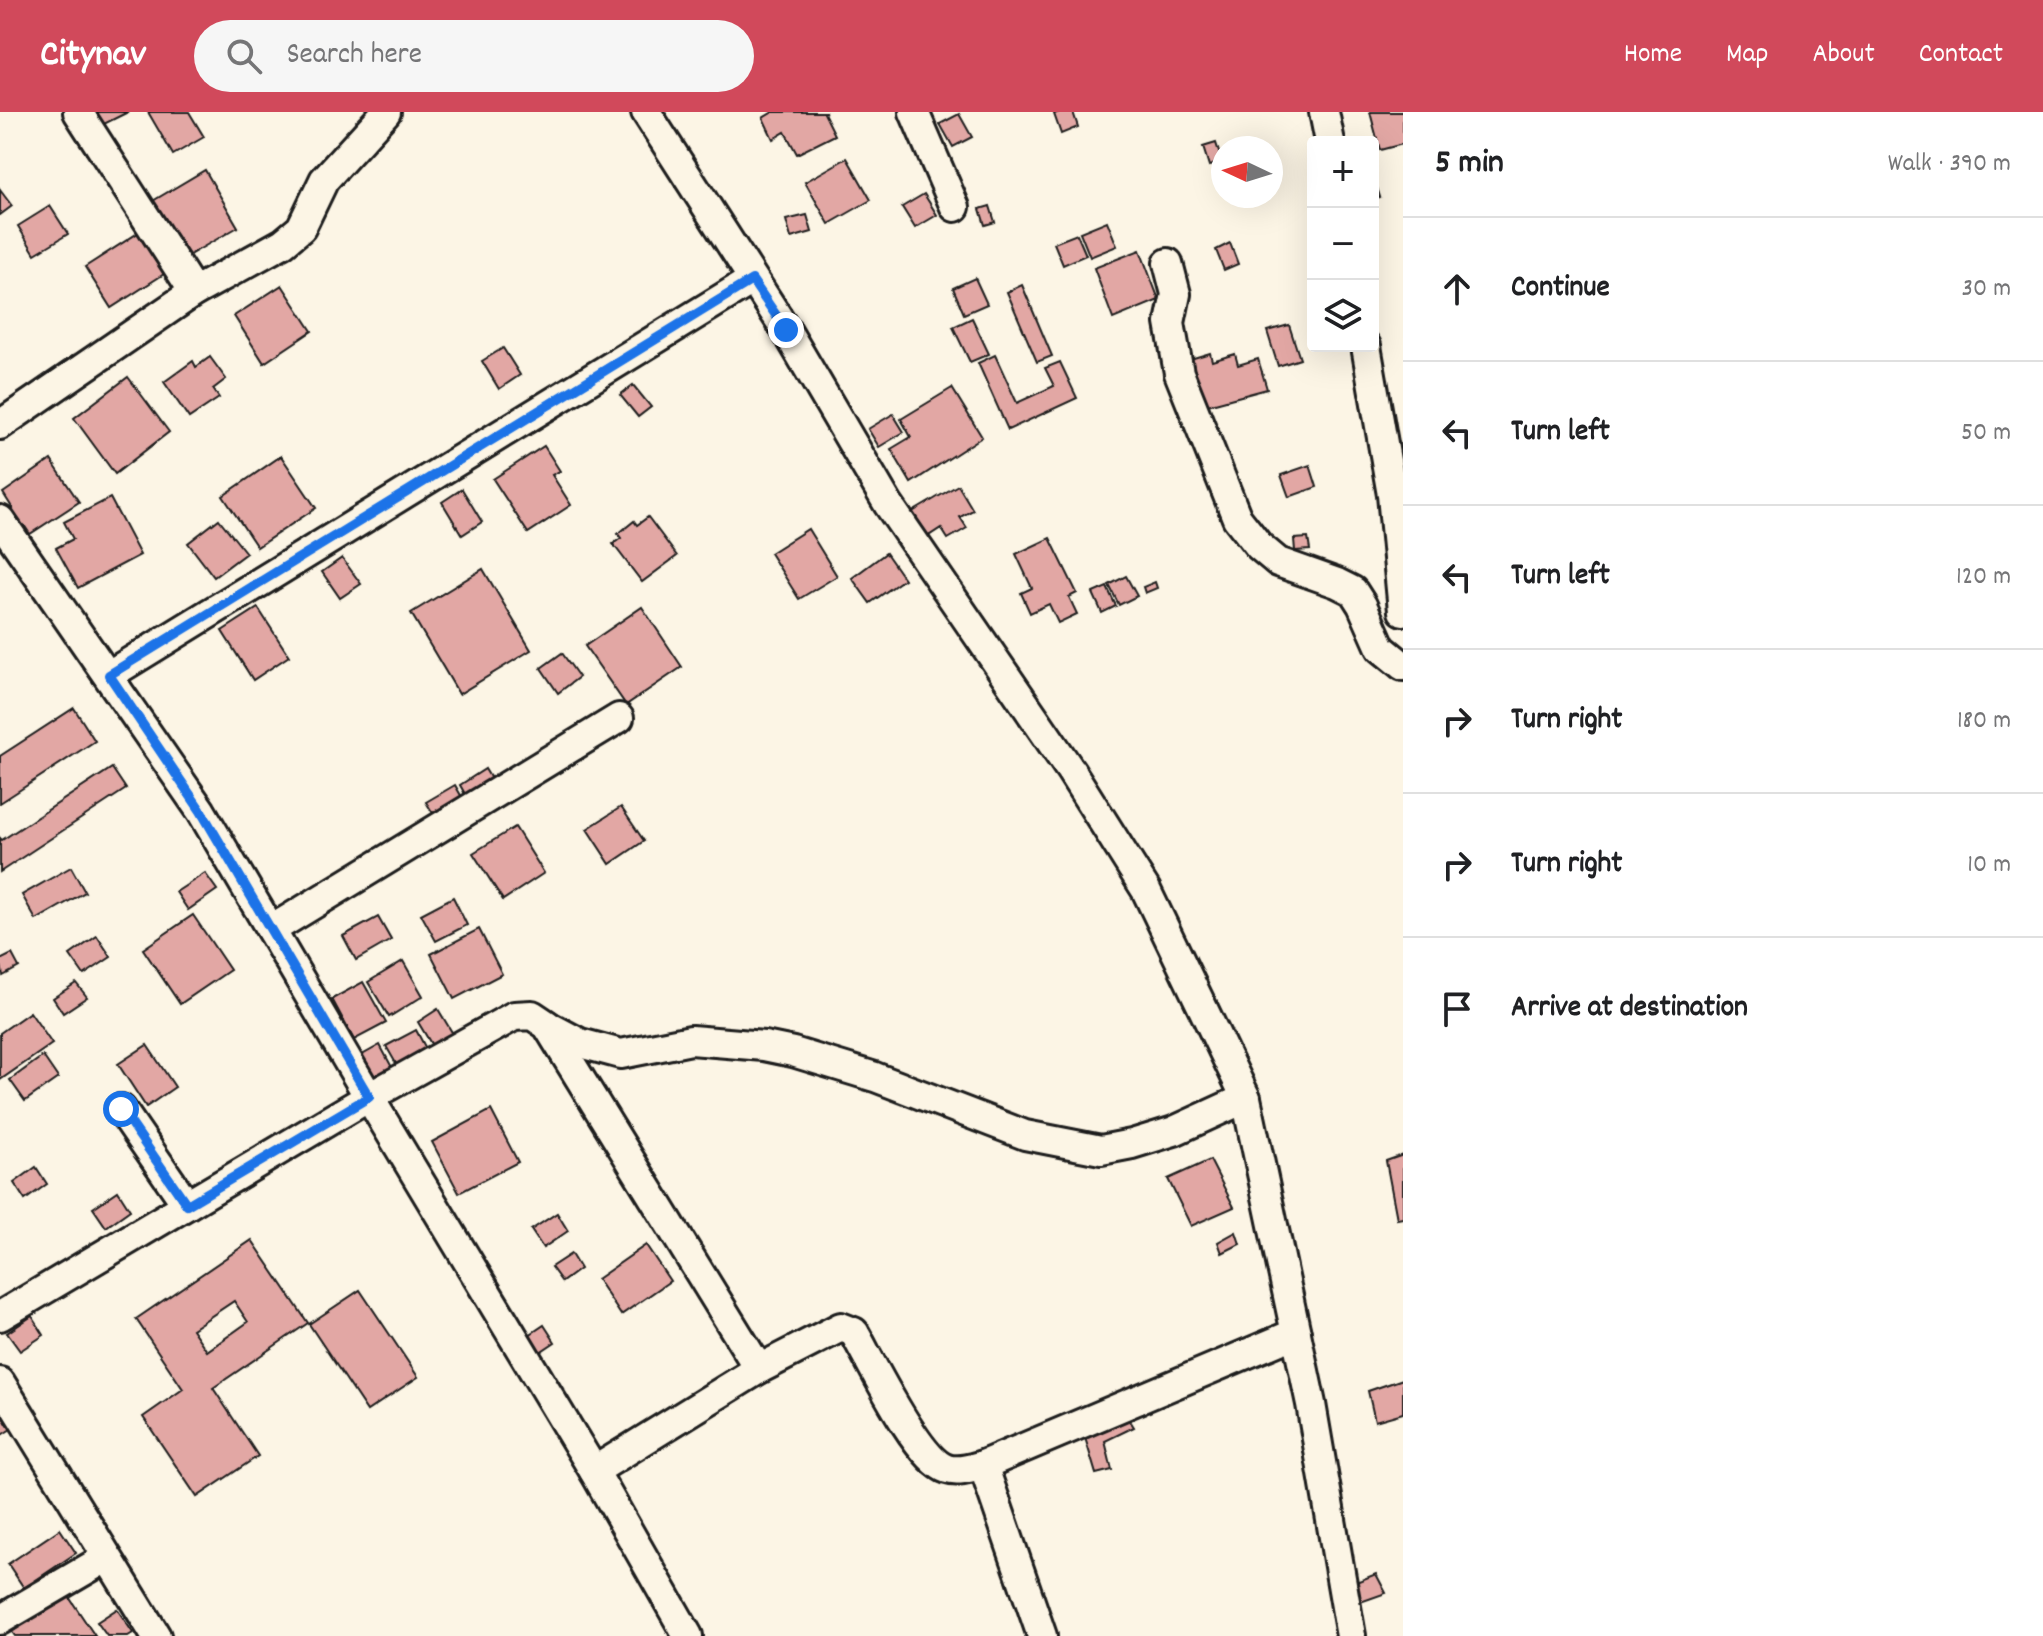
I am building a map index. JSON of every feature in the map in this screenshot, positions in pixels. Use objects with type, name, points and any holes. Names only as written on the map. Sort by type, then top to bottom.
[{"type":"street","points":[[78,112],[194,292]]},
{"type":"street","points":[[0,425],[194,292],[283,243],[301,228],[324,180],[386,112]]},
{"type":"street","points":[[646,112],[786,330],[888,504],[1071,771],[1146,890],[1246,1098],[1311,1404],[1351,1636]]},
{"type":"street","points":[[914,112],[955,207]]},
{"type":"street","points":[[1324,112],[1329,136]]},
{"type":"street","points":[[1168,263],[1176,294],[1170,323],[1179,373],[1237,518],[1259,546],[1278,562],[1353,591],[1381,648],[1403,666]]},
{"type":"street","points":[[109,675],[752,280]]},
{"type":"street","points":[[1367,352],[1392,495],[1403,611]]},
{"type":"street","points":[[0,520],[201,811],[594,1471],[688,1636]]},
{"type":"street","points":[[271,930],[619,718]]},
{"type":"street","points":[[0,1316],[369,1097],[514,1016],[532,1015],[580,1043],[621,1054],[691,1040],[764,1046],[793,1052],[875,1077],[1025,1135],[1101,1150],[1174,1131],[1246,1098]]},
{"type":"street","points":[[547,1025],[759,1369]]},
{"type":"street","points":[[121,1109],[187,1205]]},
{"type":"street","points":[[594,1471],[759,1369],[841,1327],[854,1332],[916,1441],[934,1463],[949,1470],[966,1470],[983,1465],[1296,1333]]},
{"type":"street","points":[[0,1382],[156,1636]]},
{"type":"street","points":[[983,1465],[1042,1636]]},
{"type":"street","points":[[0,1620],[106,1558]]},
{"type":"building","points":[[96,112],[128,112],[102,125]]},
{"type":"building","points":[[148,112],[189,112],[204,137],[173,155]]},
{"type":"building","points":[[773,112],[826,112],[835,135],[797,154],[785,132],[773,139],[763,118]]},
{"type":"building","points":[[1073,112],[1078,127],[1061,134],[1054,114]]},
{"type":"building","points":[[1370,112],[1403,112],[1403,144],[1380,150],[1379,136],[1376,136]]},
{"type":"building","points":[[959,114],[972,137],[953,147],[940,124]]},
{"type":"building","points":[[1211,145],[1211,165],[1209,166],[1203,147]]},
{"type":"building","points":[[847,158],[871,200],[829,224],[805,182]]},
{"type":"building","points":[[205,170],[238,227],[179,261],[146,205]]},
{"type":"building","points":[[0,190],[12,206],[0,215]]},
{"type":"building","points":[[924,194],[937,215],[915,228],[902,207]]},
{"type":"building","points":[[50,206],[68,234],[35,254],[18,226]]},
{"type":"building","points":[[990,206],[995,222],[985,225],[980,209]]},
{"type":"building","points":[[807,215],[812,232],[791,238],[786,220]]},
{"type":"building","points":[[1107,221],[1117,246],[1090,257],[1080,232]]},
{"type":"building","points":[[138,233],[164,274],[111,308],[85,267]]},
{"type":"building","points":[[1077,234],[1086,255],[1063,265],[1054,243]]},
{"type":"building","points":[[1230,243],[1238,264],[1224,270],[1216,250]]},
{"type":"building","points":[[1140,250],[1159,300],[1113,319],[1094,268]]},
{"type":"building","points":[[975,278],[987,304],[964,314],[953,288]]},
{"type":"building","points":[[282,285],[312,331],[264,363],[234,316]]},
{"type":"building","points":[[1022,285],[1052,356],[1037,362],[1007,292]]},
{"type":"building","points":[[972,318],[989,354],[970,362],[953,327]]},
{"type":"building","points":[[1289,325],[1300,359],[1278,366],[1267,331]]},
{"type":"building","points":[[503,348],[520,375],[499,389],[482,361]]},
{"type":"building","points":[[1210,353],[1212,361],[1235,354],[1238,365],[1258,359],[1267,389],[1200,407],[1187,360]]},
{"type":"building","points":[[995,355],[1017,403],[1054,386],[1045,368],[1060,362],[1077,398],[1008,430],[978,363]]},
{"type":"building","points":[[210,357],[226,379],[213,389],[219,398],[189,418],[164,382],[193,361],[196,367]]},
{"type":"building","points":[[128,377],[169,432],[115,474],[74,418]]},
{"type":"building","points":[[633,385],[651,407],[638,417],[620,395]]},
{"type":"building","points":[[952,388],[982,437],[911,483],[891,449],[911,437],[901,419]]},
{"type":"building","points":[[893,414],[904,432],[879,447],[868,429]]},
{"type":"building","points":[[544,446],[560,471],[552,475],[571,505],[528,533],[493,479]]},
{"type":"building","points":[[281,456],[316,508],[257,547],[223,496]]},
{"type":"building","points":[[51,460],[79,502],[30,534],[24,525],[19,528],[9,512],[13,509],[3,493]]},
{"type":"building","points":[[1310,465],[1317,487],[1289,497],[1281,475]]},
{"type":"building","points":[[958,485],[973,510],[960,517],[967,528],[948,539],[941,528],[924,539],[909,514]]},
{"type":"building","points":[[462,489],[482,522],[462,535],[442,502]]},
{"type":"building","points":[[110,498],[140,555],[78,588],[56,548],[73,539],[64,522]]},
{"type":"building","points":[[648,517],[677,556],[642,582],[613,544],[621,538],[618,534],[634,521],[637,525]]},
{"type":"building","points":[[219,519],[246,553],[214,577],[188,543]]},
{"type":"building","points":[[808,529],[837,576],[799,599],[770,553]]},
{"type":"building","points":[[1050,538],[1077,593],[1069,597],[1077,614],[1058,623],[1049,604],[1030,613],[1021,593],[1032,588],[1016,554]]},
{"type":"building","points":[[1308,538],[1310,550],[1295,551],[1294,539]]},
{"type":"building","points":[[886,553],[904,579],[870,603],[852,578]]},
{"type":"building","points":[[342,558],[361,584],[340,598],[322,572]]},
{"type":"building","points":[[483,569],[531,650],[459,694],[411,613]]},
{"type":"building","points":[[1126,576],[1137,596],[1119,605],[1109,585]]},
{"type":"building","points":[[1155,582],[1157,588],[1145,593],[1143,587]]},
{"type":"building","points":[[1107,587],[1116,606],[1102,613],[1093,593]]},
{"type":"building","points":[[642,607],[682,667],[626,705],[585,646]]},
{"type":"building","points":[[258,608],[289,656],[253,680],[222,631]]},
{"type":"building","points":[[562,653],[579,677],[558,693],[541,668]]},
{"type":"building","points":[[74,708],[95,741],[0,803],[0,756]]},
{"type":"building","points":[[112,768],[126,789],[0,872],[0,838],[2,840]]},
{"type":"building","points":[[485,769],[496,787],[470,803],[460,785]]},
{"type":"building","points":[[455,785],[467,806],[439,823],[426,802]]},
{"type":"building","points":[[621,807],[644,841],[610,864],[587,829]]},
{"type":"building","points":[[515,827],[544,873],[503,900],[473,853]]},
{"type":"building","points":[[71,867],[85,892],[36,920],[22,895]]},
{"type":"building","points":[[205,873],[217,890],[188,910],[176,892]]},
{"type":"building","points":[[453,897],[467,925],[436,941],[421,914]]},
{"type":"building","points":[[193,915],[230,970],[180,1004],[143,949]]},
{"type":"building","points":[[378,917],[391,940],[356,960],[343,936]]},
{"type":"building","points":[[479,929],[502,974],[454,999],[431,954]]},
{"type":"building","points":[[97,936],[111,957],[84,975],[70,955]]},
{"type":"building","points":[[12,954],[19,967],[3,976],[0,960]]},
{"type":"building","points":[[403,961],[423,996],[389,1017],[368,982]]},
{"type":"building","points":[[363,982],[386,1023],[354,1040],[332,999]]},
{"type":"building","points":[[76,983],[87,997],[63,1013],[53,998]]},
{"type":"building","points":[[438,1009],[453,1034],[433,1047],[418,1022]]},
{"type":"building","points":[[30,1012],[52,1044],[0,1080],[0,1033]]},
{"type":"building","points":[[416,1030],[431,1058],[402,1074],[386,1046]]},
{"type":"building","points":[[147,1045],[175,1087],[146,1107],[118,1064]]},
{"type":"building","points":[[380,1045],[395,1073],[372,1086],[357,1058]]},
{"type":"building","points":[[43,1056],[58,1078],[25,1101],[10,1080]]},
{"type":"building","points":[[491,1110],[518,1162],[459,1193],[432,1142]]},
{"type":"building","points":[[1403,1155],[1403,1218],[1397,1219],[1386,1161]]},
{"type":"building","points":[[1210,1160],[1234,1207],[1191,1226],[1168,1179]]},
{"type":"building","points":[[36,1167],[47,1184],[25,1200],[14,1183]]},
{"type":"building","points":[[118,1191],[130,1210],[106,1227],[93,1208]]},
{"type":"building","points":[[557,1213],[568,1231],[543,1248],[531,1230]]},
{"type":"building","points":[[1236,1232],[1240,1244],[1222,1253],[1218,1242]]},
{"type":"building","points":[[252,1240],[308,1323],[213,1388],[258,1456],[197,1497],[143,1417],[183,1389],[136,1319]],"holes":[[[234,1301],[248,1322],[207,1351],[192,1329]]]},
{"type":"building","points":[[646,1245],[670,1281],[621,1315],[597,1279]]},
{"type":"building","points":[[571,1254],[580,1269],[562,1282],[551,1267]]},
{"type":"building","points":[[360,1290],[418,1377],[367,1411],[309,1324]]},
{"type":"building","points":[[32,1316],[44,1335],[20,1351],[7,1333]]},
{"type":"building","points":[[544,1325],[555,1342],[540,1352],[529,1335]]},
{"type":"building","points":[[1403,1379],[1403,1413],[1375,1421],[1368,1391]]},
{"type":"building","points":[[0,1411],[11,1429],[0,1436]]},
{"type":"building","points":[[1126,1414],[1134,1427],[1105,1441],[1112,1470],[1096,1474],[1083,1431]]},
{"type":"building","points":[[60,1529],[76,1553],[24,1588],[8,1564]]},
{"type":"building","points":[[1376,1574],[1386,1593],[1355,1604],[1351,1584]]},
{"type":"building","points":[[67,1594],[95,1636],[15,1636],[12,1632]]},
{"type":"building","points":[[117,1609],[133,1633],[128,1636],[107,1636],[97,1622]]},
{"type":"route","points":[[121,1109],[187,1205],[369,1097],[201,811],[109,675],[752,280],[786,330]]}]
